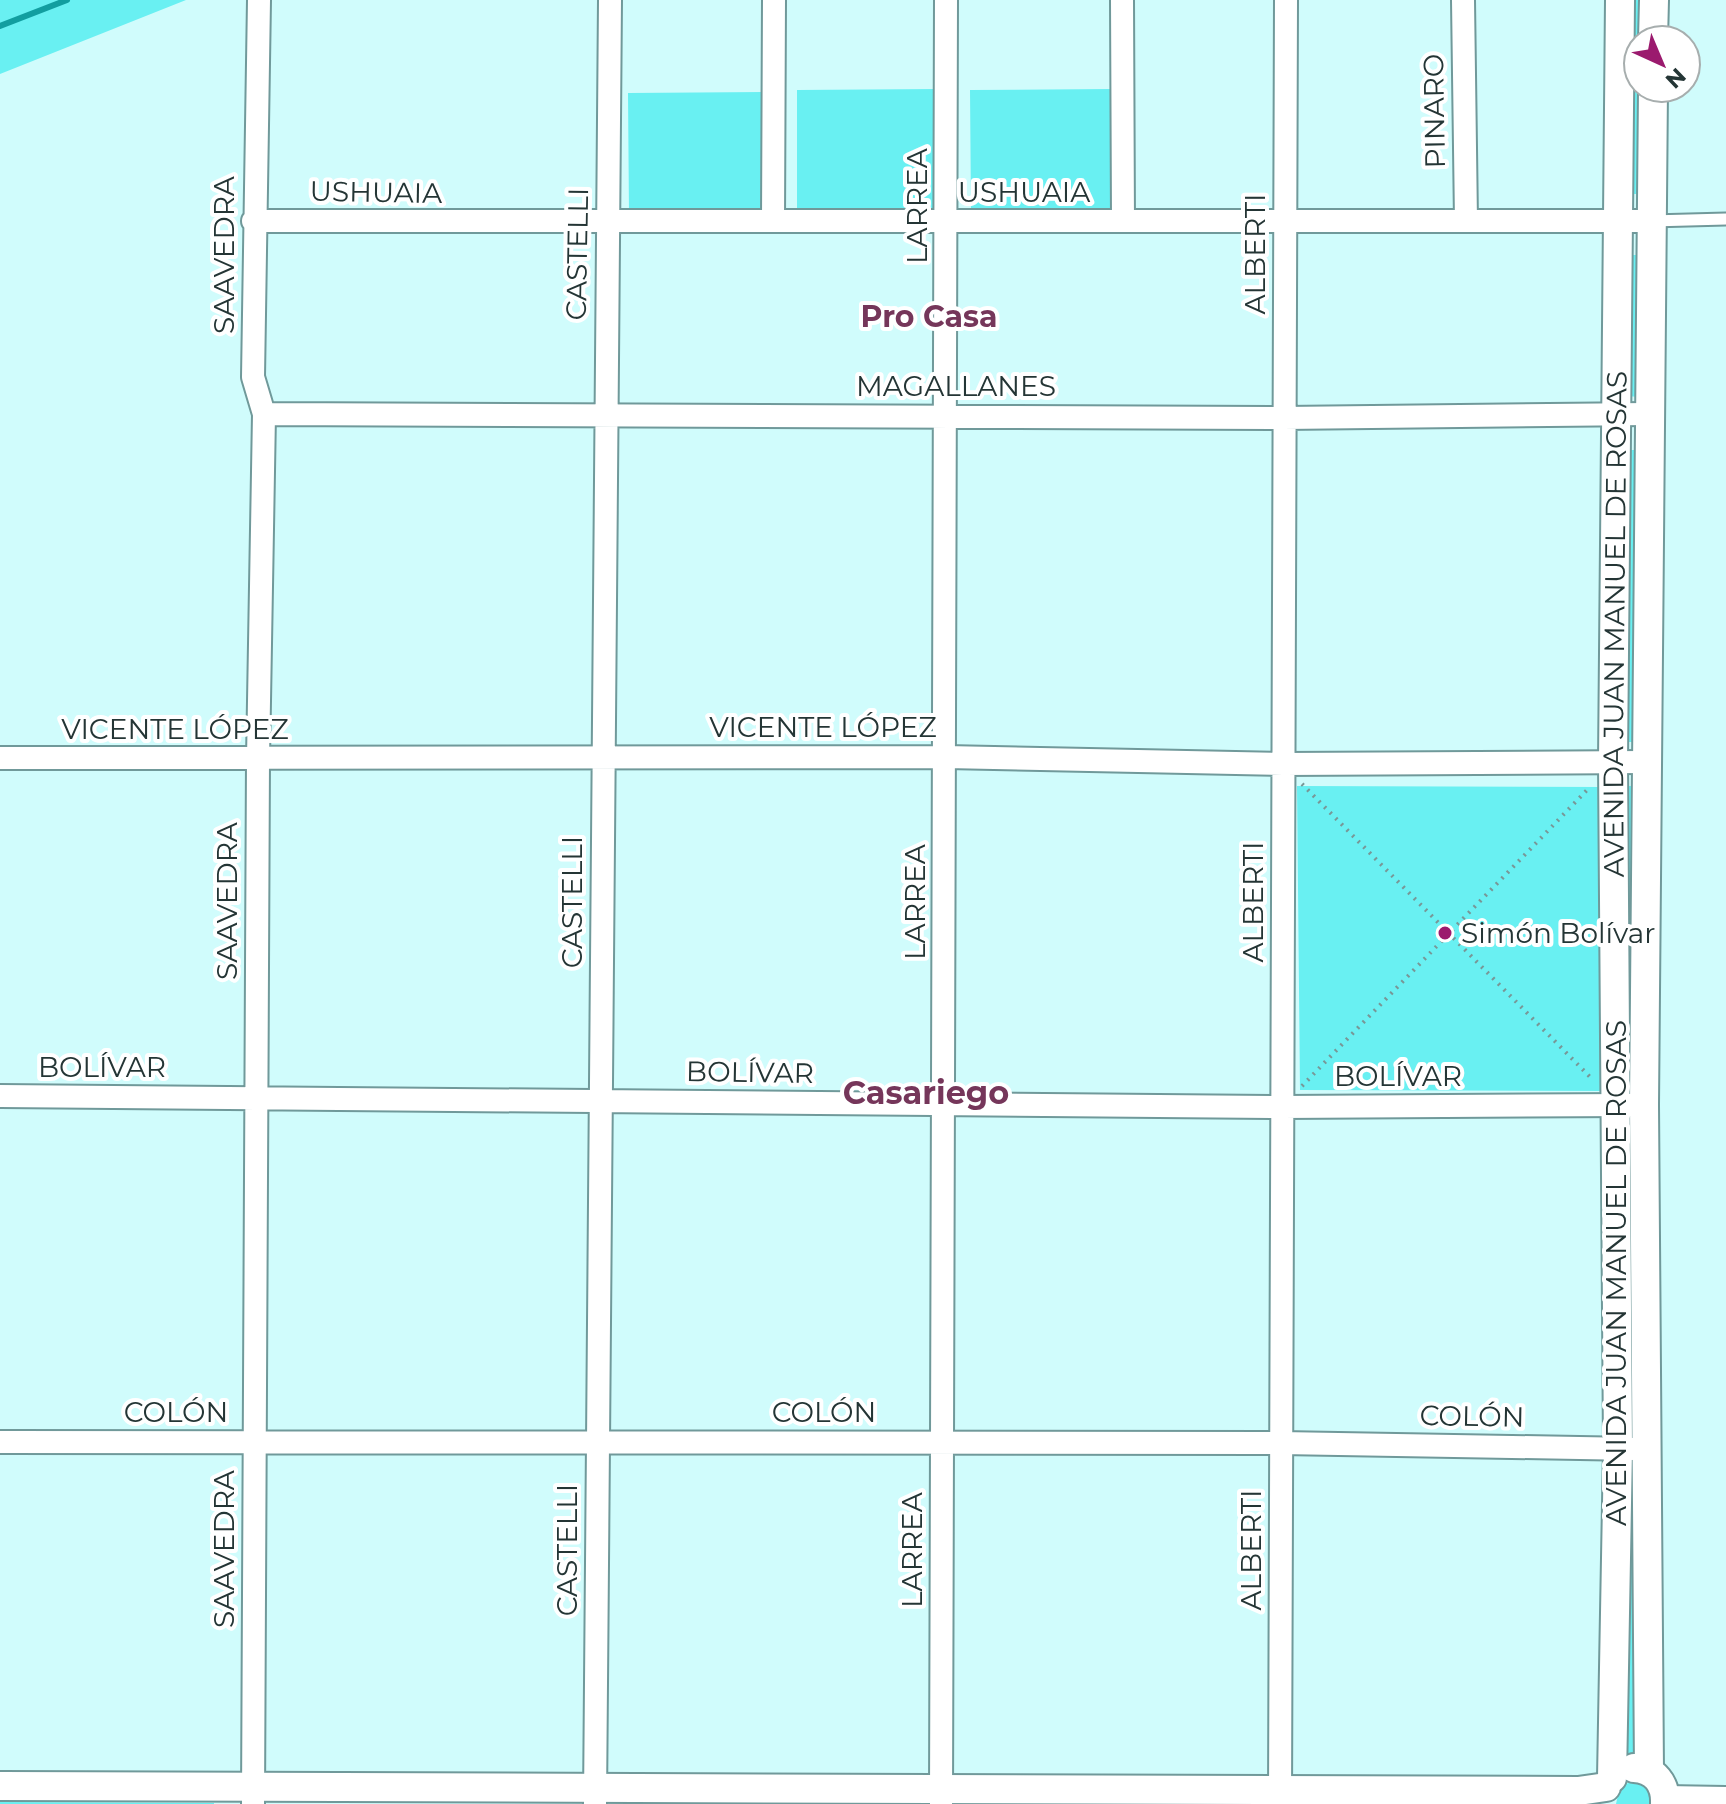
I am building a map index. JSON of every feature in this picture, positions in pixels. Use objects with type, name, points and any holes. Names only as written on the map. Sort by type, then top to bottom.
[{"type":"street","name":"SAAVEDRA","points":[[253,1795],[258,759],[264,414],[253,377],[253,221],[259,0]]},
{"type":"street","name":"CASTELLI","points":[[595,1796],[610,0]]},
{"type":"street","points":[[773,221],[774,0]]},
{"type":"street","name":"LARREA","points":[[941,1797],[948,222],[946,0]]},
{"type":"street","points":[[1122,0],[1123,221]]},
{"type":"street","name":"ALBERTI","points":[[1280,1798],[1286,0]]},
{"type":"street","name":"PINARO","points":[[1463,0],[1466,221]]},
{"type":"street","name":"AVENIDA JUAN MANUEL DE ROSAS","points":[[1620,0],[1613,762],[1648,1451],[1649,1771]]},
{"type":"street","points":[[1653,24],[1654,0]]},
{"type":"street","name":"AVENIDA JUAN MANUEL DE ROSAS","points":[[1608,1789],[1645,762],[1653,104]]},
{"type":"street","name":"USHUAIA","points":[[253,221],[1651,221]]},
{"type":"street","name":"MAGALLANES","points":[[264,414],[606,418],[947,415],[1284,418],[1648,414]]},
{"type":"street","name":"VICENTE LÓPEZ","points":[[0,758],[946,757],[1283,764],[1645,762]]},
{"type":"street","name":"BOLÍVAR","points":[[0,1096],[1282,1107],[1631,1105]]},
{"type":"street","name":"COLÓN","points":[[0,1442],[1281,1443],[1648,1451]]},
{"type":"street","points":[[0,1786],[253,1795],[1280,1798],[1608,1789],[1630,1768],[1649,1771],[1663,1786],[1665,1802],[1726,1801]]},
{"type":"lane","points":[[1651,221],[1726,219]]},
{"type":"path","points":[[1282,1107],[1613,762]]},
{"type":"path","points":[[1283,764],[1449,933],[1631,1105]]},
{"type":"shaded area","points":[[0,0],[186,0],[0,74]]},
{"type":"shaded area","points":[[1634,0],[1646,0],[1646,24],[1634,24]]},
{"type":"shaded area","points":[[937,89],[937,211],[797,212],[797,90]]},
{"type":"shaded area","points":[[1110,89],[1110,210],[971,211],[970,90]]},
{"type":"shaded area","points":[[768,92],[768,214],[629,215],[628,93]]},
{"type":"shaded area","points":[[1633,104],[1645,104],[1645,194],[1633,194]]},
{"type":"shaded area","points":[[1628,255],[1640,255],[1639,397],[1627,396]]},
{"type":"shaded area","points":[[1626,450],[1638,450],[1637,742],[1625,742]]},
{"type":"shaded area","points":[[1297,786],[1605,787],[1605,1091],[1300,1090]]},
{"type":"shaded area","points":[[1627,786],[1639,786],[1637,1078],[1625,1078]]},
{"type":"shaded area","points":[[1623,1466],[1635,1466],[1633,1758],[1621,1758]]},
{"type":"shaded area","points":[[1637,1780],[1651,1790],[1652,1804],[1616,1804],[1620,1786]]},
{"type":"shaded area","points":[[910,1801],[910,1804],[612,1803]]},
{"type":"shaded area","points":[[214,1803],[214,1804],[0,1804]]},
{"type":"waterway","points":[[0,26],[67,0]]},
{"type":"place","name":"Simón Bolívar","points":[[1445,933]]},
{"type":"district","name":"Pro Casa","points":[[929,317]]},
{"type":"district","name":"Casariego","points":[[926,1093]]}]
